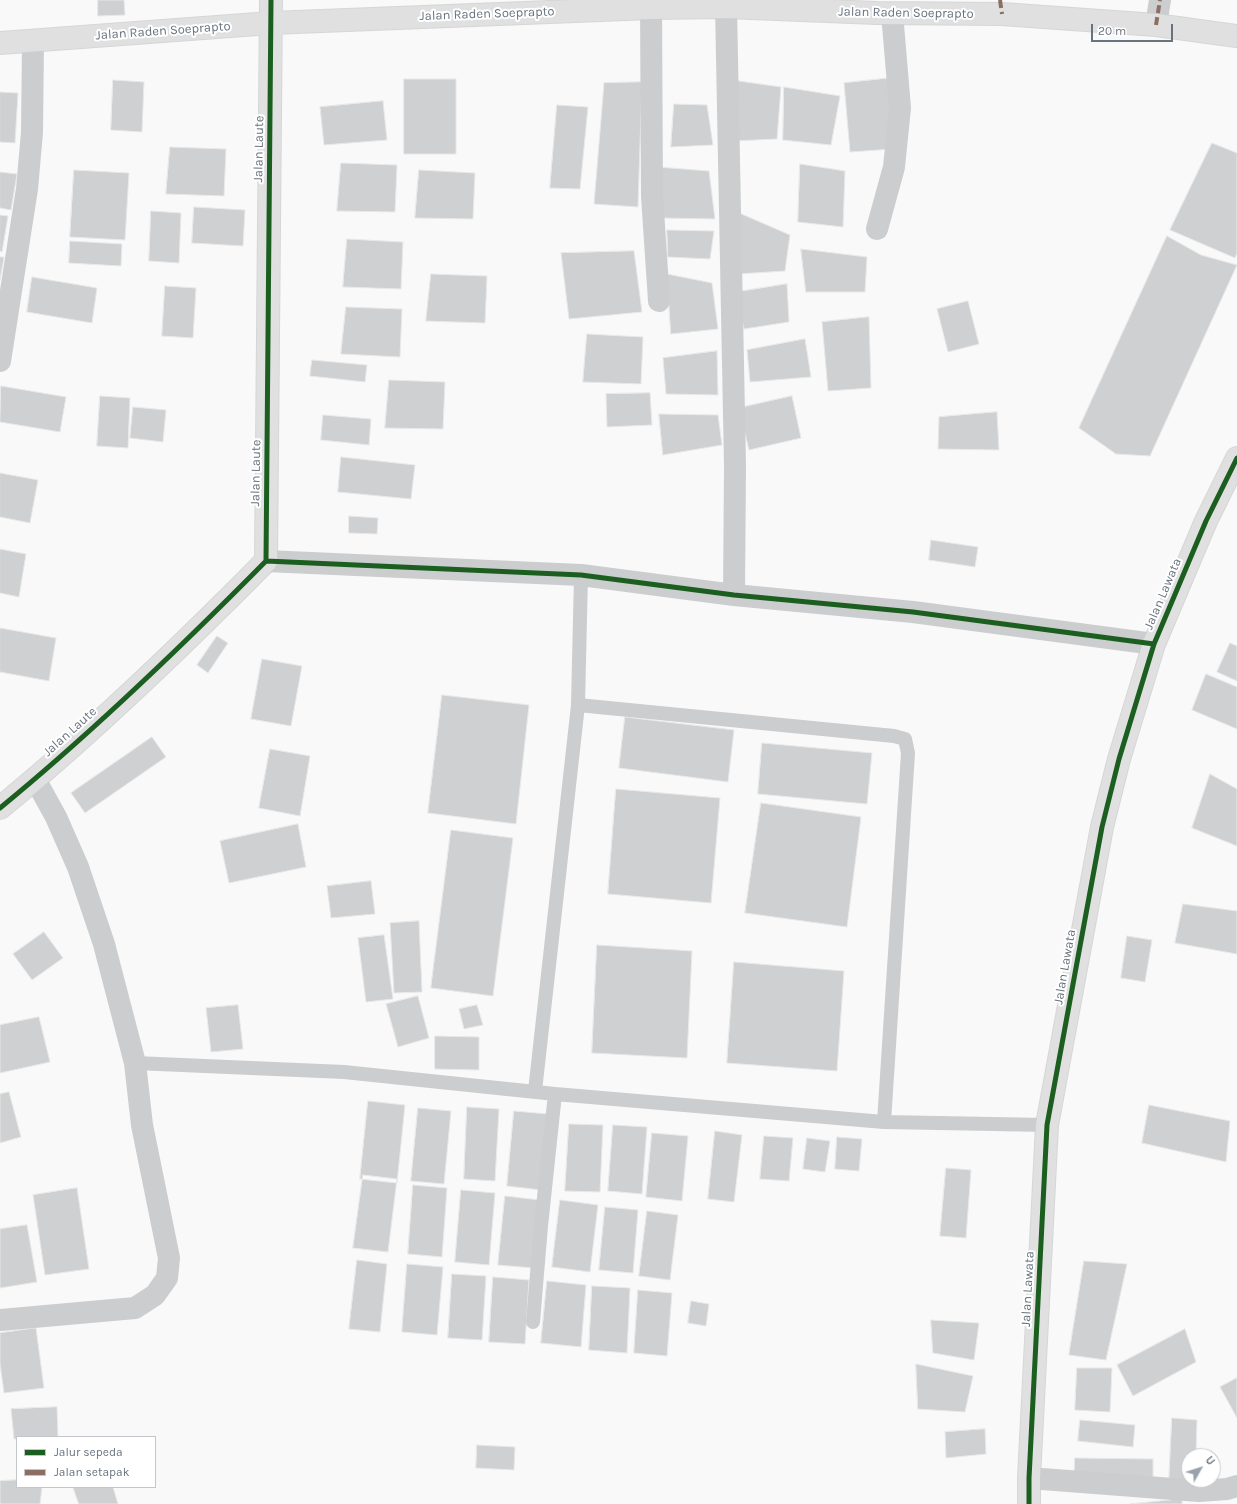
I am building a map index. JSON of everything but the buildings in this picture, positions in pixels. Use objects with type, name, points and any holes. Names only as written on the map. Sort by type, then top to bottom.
[{"type":"main road","name":"Jalan Laute","points":[[0,808],[35,779],[194,634],[266,561],[271,0]]},
{"type":"main road","name":"Jalan Raden Soeprapto","points":[[0,43],[271,23],[651,4],[892,13],[1001,7],[1237,36]]},
{"type":"main road","name":"Jalan Lawata","points":[[1029,1504],[1029,1478],[1047,1125],[1102,827],[1119,760],[1154,644],[1206,521],[1237,458]]},
{"type":"street","points":[[1156,25],[1160,0]]},
{"type":"street","points":[[651,4],[652,196],[659,301]]},
{"type":"street","points":[[726,7],[735,466],[734,595]]},
{"type":"street","points":[[876,229],[894,167],[900,108],[892,13]]},
{"type":"street","points":[[0,361],[27,189],[32,132],[34,41]]},
{"type":"street","points":[[266,561],[581,575],[734,595],[913,612],[1154,644]]},
{"type":"street","points":[[0,1320],[134,1308],[155,1295],[167,1278],[169,1258],[142,1125],[135,1063],[104,944],[78,867],[56,817],[35,779]]},
{"type":"street","points":[[1029,1478],[1199,1498],[1237,1486]]},
{"type":"lane","points":[[535,1091],[578,705],[581,575]]},
{"type":"lane","points":[[578,705],[894,736],[905,739],[908,753],[884,1122]]},
{"type":"lane","points":[[135,1063],[344,1072],[555,1094],[884,1122],[1047,1125]]},
{"type":"lane","points":[[533,1322],[541,1226],[555,1094]]},
{"type":"marked path","points":[[1000,0],[1002,14]]},
{"type":"marked path","points":[[1156,25],[1160,0]]},
{"type":"cycle path","points":[[0,808],[103,719],[202,625],[266,561],[271,0]]},
{"type":"cycle path","points":[[1029,1504],[1029,1478],[1047,1125],[1102,827],[1119,759],[1154,644],[1206,521],[1237,458]]},
{"type":"cycle path","points":[[266,561],[581,575],[734,595],[913,612],[1154,644]]}]
